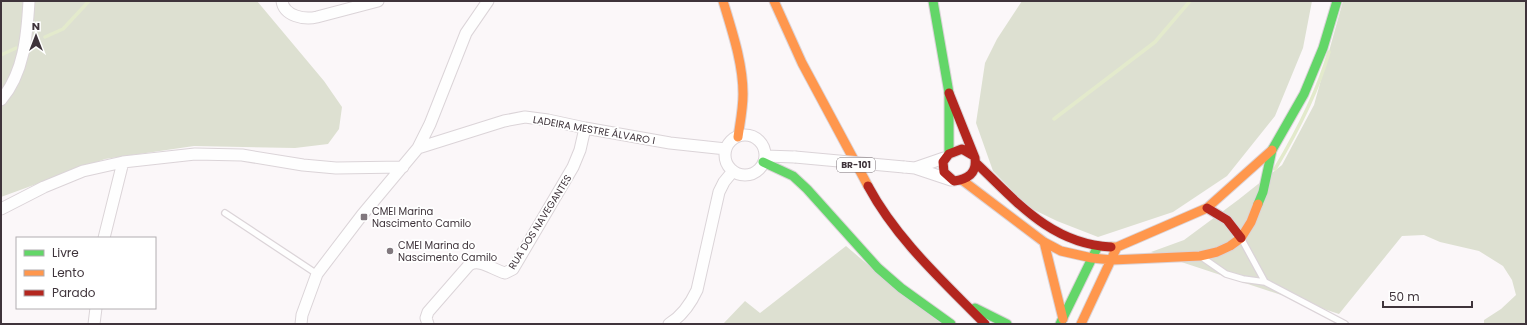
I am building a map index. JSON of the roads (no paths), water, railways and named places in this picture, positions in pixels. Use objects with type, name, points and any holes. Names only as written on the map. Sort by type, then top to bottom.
[{"type":"street","points":[[1,100],[10,90],[16,79],[21,64],[29,1]]},
{"type":"street","points":[[282,3],[284,8],[299,17],[312,18],[378,1]]},
{"type":"street","points":[[301,324],[304,309],[317,274],[362,215],[418,148],[430,124],[466,33],[488,1]]},
{"type":"street","points":[[723,1],[744,87],[738,136]]},
{"type":"street","name":"BR-101","points":[[774,1],[802,63],[872,194],[888,220],[909,246],[986,324]]},
{"type":"street","points":[[764,159],[795,157],[910,168],[958,180],[970,177],[975,170],[975,159],[949,93],[933,1]]},
{"type":"street","points":[[949,93],[946,156],[942,165],[944,172],[958,180],[1044,242],[1062,251],[1092,258],[1112,260],[1200,256],[1217,252],[1230,246],[1241,238],[1251,222],[1263,192],[1272,150],[1304,94],[1312,76],[1323,48],[1337,1]]},
{"type":"street","name":"LADEIRA MESTRE ÁLVARO I","points":[[418,148],[504,121],[525,117],[670,143],[726,149]]},
{"type":"street","name":"RUA DOS NAVEGANTES","points":[[428,324],[426,318],[428,312],[472,263],[480,263],[505,273],[513,269],[573,167],[580,150],[584,128]]},
{"type":"street","points":[[747,135],[758,140],[762,145],[764,159],[757,171],[753,173],[746,175],[733,171],[726,162],[726,149],[732,140],[738,136],[747,135]]},
{"type":"street","points":[[910,168],[962,149],[975,159],[1033,217],[1051,229],[1071,238],[1098,246],[1117,247],[1207,208],[1272,150]]},
{"type":"street","points":[[1,209],[44,187],[83,171],[123,162],[195,154],[242,155],[330,168],[403,167]]},
{"type":"street","points":[[764,159],[793,176],[807,189],[878,268],[901,288],[951,324]]},
{"type":"street","points":[[104,237],[123,162]]},
{"type":"street","points":[[668,324],[684,312],[692,302],[697,290],[719,192],[724,182],[733,171]]},
{"type":"street","points":[[1207,208],[1224,217],[1233,225],[1241,238]]},
{"type":"street","points":[[1044,242],[1062,321]]},
{"type":"street","points":[[1062,321],[1098,246]]},
{"type":"street","points":[[1082,324],[1117,247]]},
{"type":"street","points":[[964,303],[1007,324]]},
{"type":"street","points":[[94,324],[96,309]]},
{"type":"lane","points":[[225,212],[317,274]]},
{"type":"lane","points":[[1241,238],[1265,282]]},
{"type":"lane","points":[[1200,256],[1226,274],[1243,279],[1265,282],[1346,324]]},
{"type":"waterway","points":[[45,37],[63,29],[89,1]]},
{"type":"waterway","points":[[1054,119],[1155,42],[1190,1]]},
{"type":"waterway","points":[[1,55],[16,48]]},
{"type":"waterway","points":[[1275,169],[1306,112],[1319,83],[1329,52]]},
{"type":"place","name":"CMEI Marina Nascimento Camilo","points":[[364,217]]},
{"type":"place","name":"CMEI Marina do Nascimento Camilo","points":[[390,251]]}]
